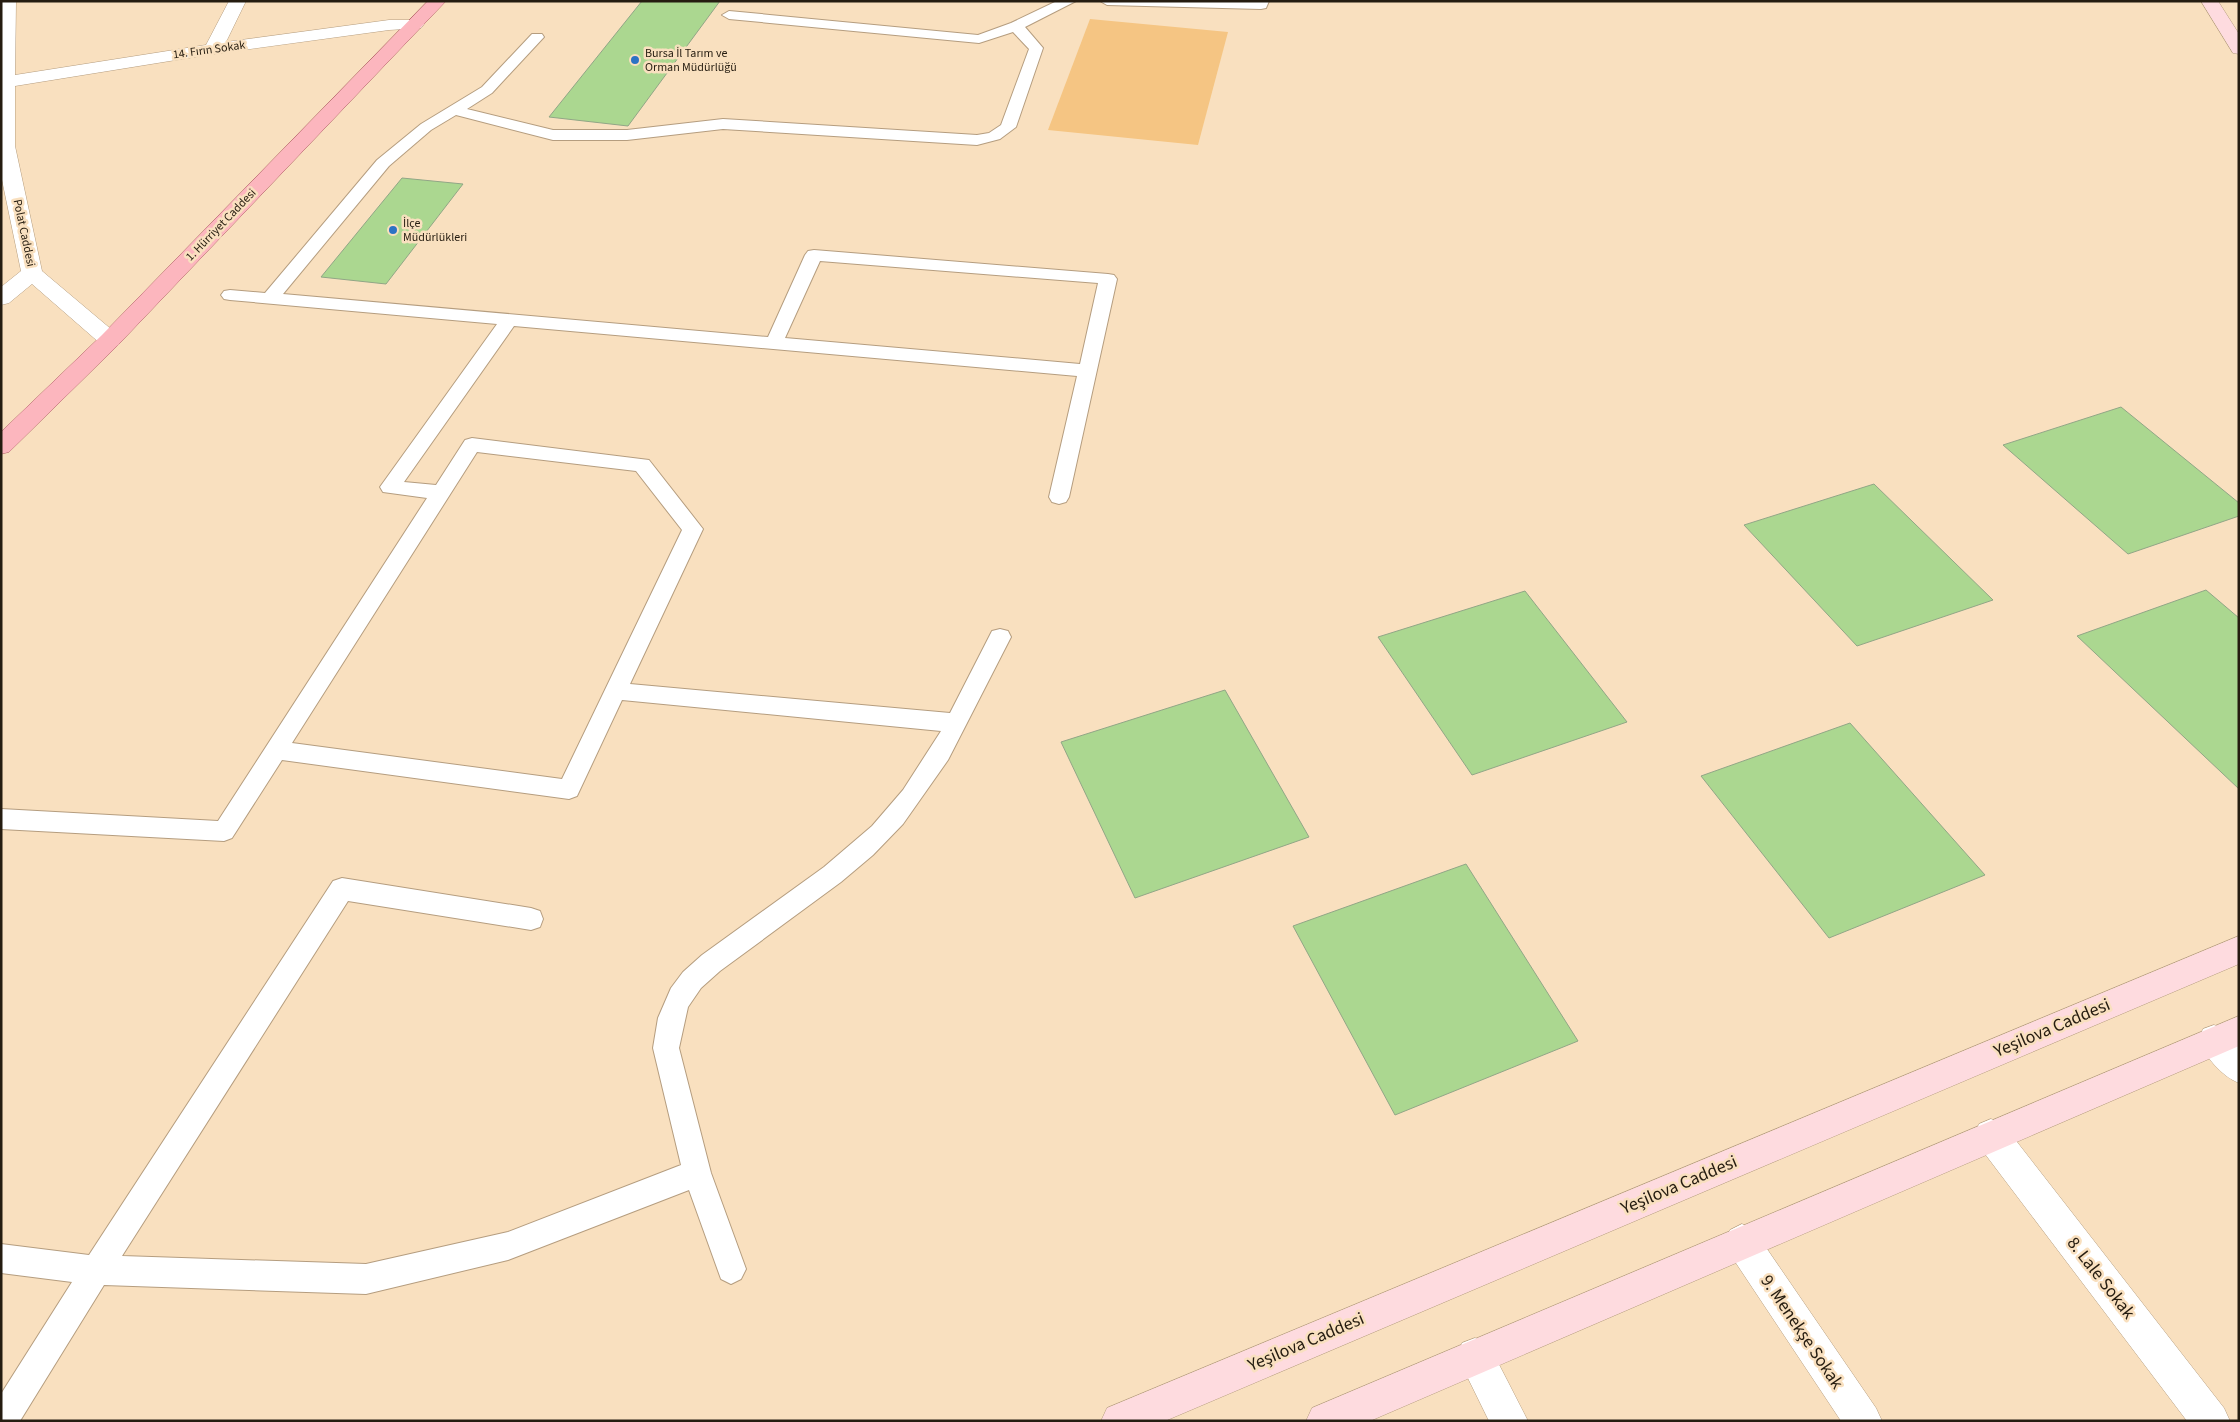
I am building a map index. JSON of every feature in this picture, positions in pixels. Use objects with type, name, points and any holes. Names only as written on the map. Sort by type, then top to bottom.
[{"type":"main road","name":"1. Hürriyet Caddesi","points":[[1,446],[110,340],[438,1]]},
{"type":"main road","points":[[2209,1],[2239,49]]},
{"type":"main road","name":"Yeşilova Caddesi","points":[[1120,1421],[2239,950]]},
{"type":"main road","points":[[1325,1421],[2226,1036]]},
{"type":"street","name":"Polat Caddesi","points":[[6,1],[3,41],[3,148],[32,273],[110,340]]},
{"type":"street","points":[[213,49],[238,1]]},
{"type":"street","name":"14. Fırın Sokak","points":[[4,82],[213,49],[389,25],[415,24]]},
{"type":"street","points":[[1,298],[32,273]]},
{"type":"street","points":[[2226,1036],[2239,1068]]},
{"type":"street","name":"8. Lale Sokak","points":[[1991,1135],[2211,1421]]},
{"type":"street","name":"9. Menekşe Sokak","points":[[1742,1242],[1863,1421]]},
{"type":"street","points":[[1475,1356],[1509,1421]]},
{"type":"lane","points":[[729,15],[979,39],[1016,26],[1069,1]]},
{"type":"lane","points":[[1107,1],[1261,5],[1262,1]]},
{"type":"lane","points":[[454,110],[553,135],[627,135],[723,124],[977,140],[994,136],[1008,127],[1036,48],[1016,26]]},
{"type":"lane","points":[[270,298],[383,163],[426,127],[487,90],[537,37]]},
{"type":"lane","points":[[774,343],[814,254],[1108,279],[1058,497]]},
{"type":"lane","points":[[230,295],[1087,371]]},
{"type":"lane","points":[[441,493],[390,487],[509,320]]},
{"type":"lane","points":[[1,819],[224,831],[276,750],[441,493],[472,445],[642,465],[694,529],[569,789],[276,750]]},
{"type":"lane","points":[[731,1269],[697,1173],[666,1048],[668,1028],[674,1009],[684,990],[715,959],[855,857],[894,817],[920,786],[940,755],[1000,637]]},
{"type":"lane","points":[[616,691],[956,723]]},
{"type":"lane","points":[[2,1421],[96,1270],[342,889],[531,919]]},
{"type":"lane","points":[[1,1258],[96,1270],[366,1279],[508,1246],[697,1173]]},
{"type":"shaded area","points":[[1090,19],[1228,32],[1198,145],[1048,130]]},
{"type":"building","name":"Bursa İl Tarım ve Orman Müdürlüğü","points":[[642,1],[720,1],[628,126],[549,117]]},
{"type":"building","name":"İlçe Müdürlükleri","points":[[402,178],[463,184],[386,284],[321,277]]},
{"type":"building","points":[[2121,407],[2239,503],[2239,516],[2128,554],[2003,445]]},
{"type":"building","points":[[1874,484],[1993,600],[1857,646],[1744,525]]},
{"type":"building","points":[[2206,590],[2239,618],[2239,789],[2077,636]]},
{"type":"building","points":[[1525,591],[1627,722],[1472,775],[1378,637]]},
{"type":"building","points":[[1225,690],[1309,837],[1135,898],[1061,742]]},
{"type":"building","points":[[1850,723],[1985,875],[1829,938],[1701,776]]},
{"type":"building","points":[[1466,864],[1578,1041],[1395,1115],[1293,926]]},
{"type":"place","name":"Bursa İl Tarım ve Orman Müdürlüğü","points":[[635,60]]},
{"type":"place","name":"İlçe Müdürlükleri","points":[[393,230]]}]
